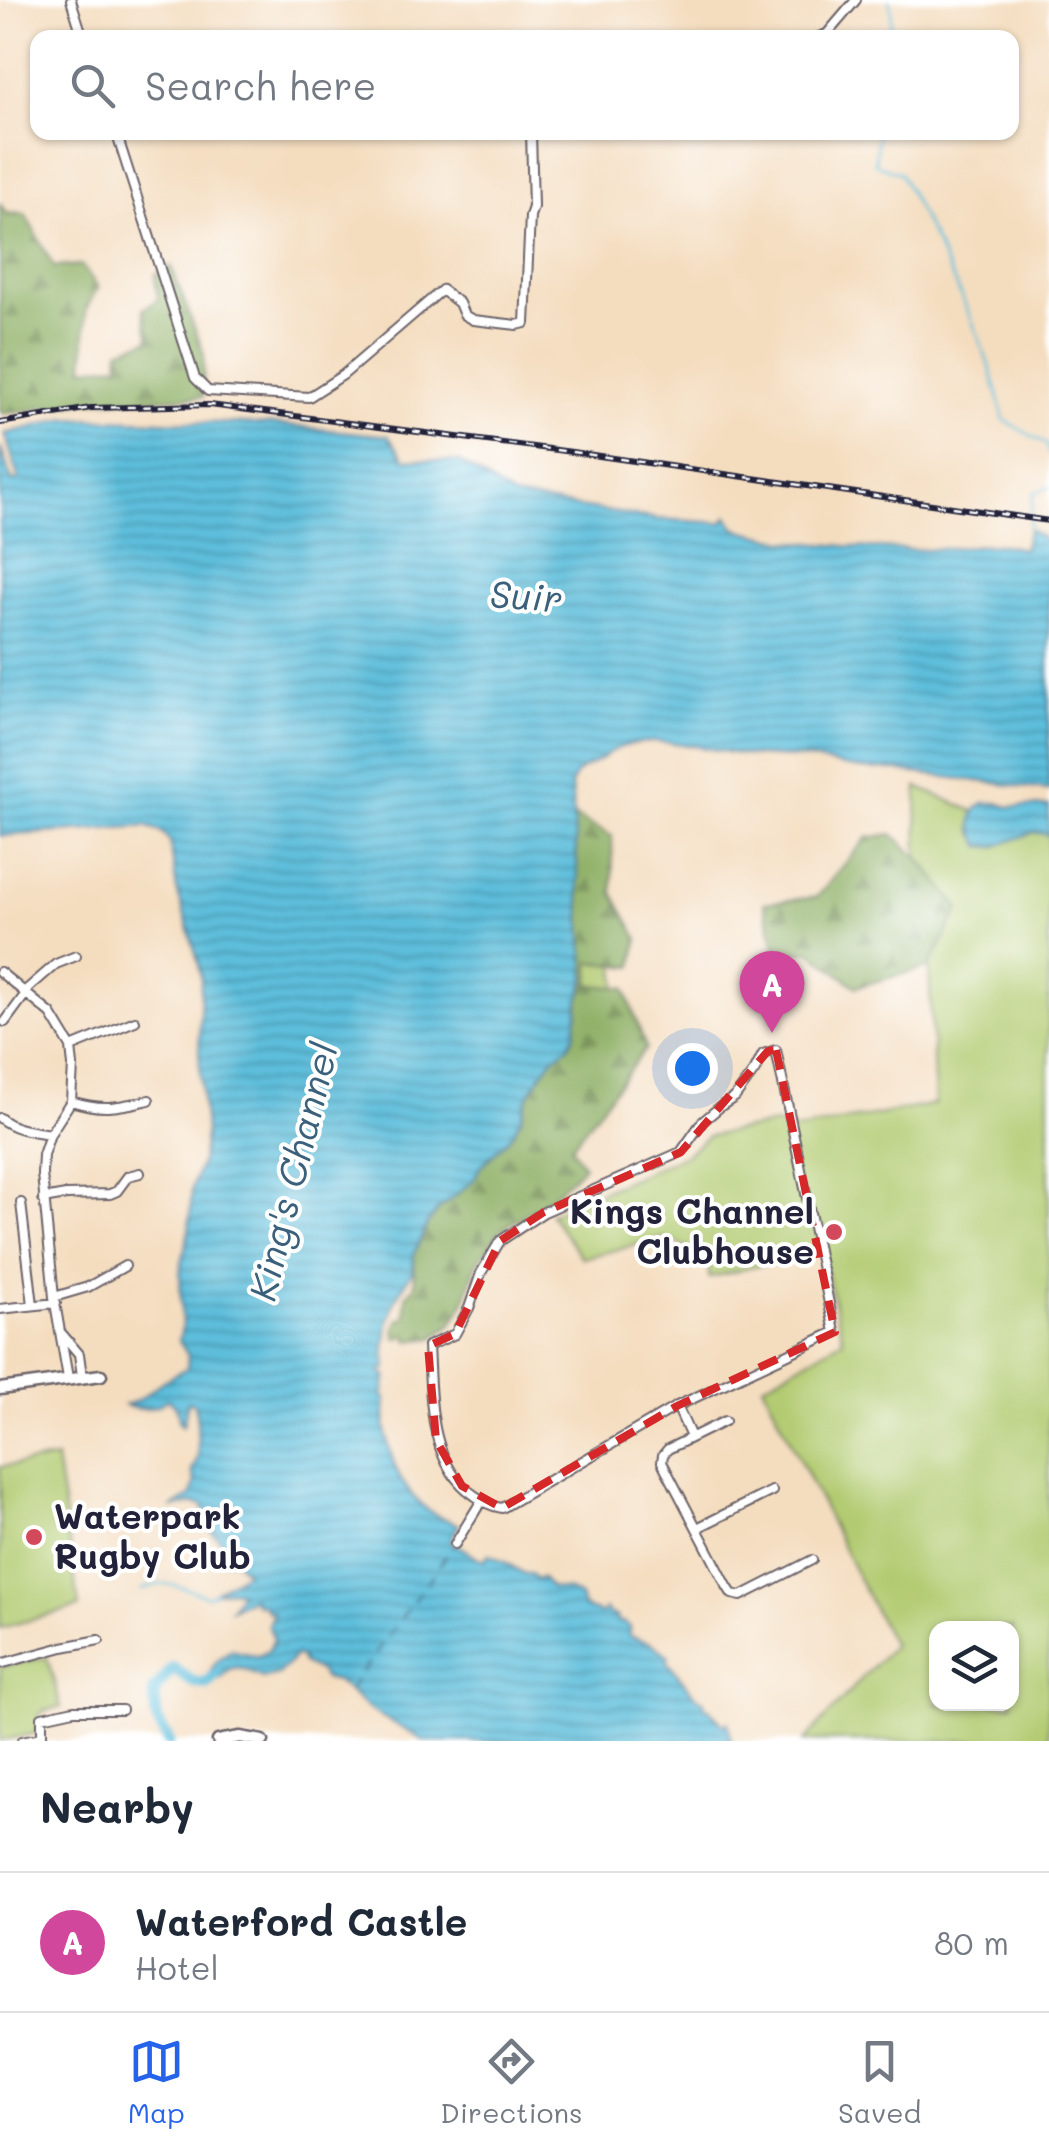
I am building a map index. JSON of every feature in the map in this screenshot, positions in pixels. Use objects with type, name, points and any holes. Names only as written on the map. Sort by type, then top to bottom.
[{"type":"street","points":[[71,0],[81,30]]},
{"type":"street","points":[[830,30],[856,0]]},
{"type":"street","points":[[119,140],[195,378],[208,390],[310,398],[343,375],[442,290],[473,320],[518,325],[525,322],[534,207],[531,140]]},
{"type":"street","points":[[4,1022],[26,992],[56,964],[76,956]]},
{"type":"street","points":[[0,972],[51,1014],[72,1047],[71,1101],[50,1134],[43,1155],[43,1199],[68,1378]]},
{"type":"street","points":[[72,1047],[135,1021]]},
{"type":"street","points":[[776,1050],[835,1332],[677,1406],[506,1506],[494,1508],[482,1500],[458,1482],[436,1440],[428,1346],[455,1334],[481,1272],[500,1242],[544,1212],[680,1152],[702,1122],[736,1097],[764,1054],[776,1050]]},
{"type":"street","points":[[71,1101],[107,1108],[149,1100]]},
{"type":"street","points":[[0,1118],[18,1128],[50,1134]]},
{"type":"street","points":[[43,1199],[110,1194],[128,1176],[140,1173]]},
{"type":"street","points":[[21,1203],[34,1306]]},
{"type":"street","points":[[0,1309],[55,1300],[125,1266]]},
{"type":"street","points":[[62,1334],[79,1354],[82,1376]]},
{"type":"street","points":[[0,1388],[101,1375]]},
{"type":"street","points":[[677,1406],[691,1437]]},
{"type":"street","points":[[724,1421],[668,1450],[662,1462],[732,1594],[749,1593],[812,1560]]},
{"type":"street","points":[[697,1528],[772,1490]]},
{"type":"street","points":[[455,1544],[482,1500]]},
{"type":"street","points":[[0,1664],[100,1640]]},
{"type":"street","points":[[22,1741],[41,1739],[42,1717],[56,1712],[122,1710]]},
{"type":"street","points":[[218,1741],[240,1737],[264,1741]]},
{"type":"highlighted area","points":[[776,1050],[835,1332],[677,1406],[502,1508],[462,1486],[436,1440],[428,1346],[455,1334],[500,1241],[544,1212],[681,1152],[768,1051]]},
{"type":"green space","points":[[0,204],[6,213],[25,214],[54,267],[81,265],[98,287],[86,309],[84,368],[119,365],[120,350],[150,339],[143,309],[158,300],[155,275],[171,266],[204,354],[203,397],[91,401],[3,414]]},
{"type":"green space","points":[[917,787],[974,811],[972,829],[981,846],[994,847],[1034,832],[1049,835],[1049,1741],[804,1741],[893,1645],[763,1385],[843,1340],[822,1254],[815,1252],[709,1278],[709,1256],[664,1238],[582,1258],[550,1214],[685,1155],[708,1136],[775,1124],[797,1130],[935,1104],[929,967],[959,909],[918,857]]},
{"type":"green space","points":[[573,816],[612,836],[613,893],[638,938],[633,967],[590,962],[590,985],[625,988],[646,1048],[571,1147],[584,1166],[550,1198],[500,1231],[477,1264],[465,1301],[452,1324],[433,1338],[409,1341],[406,1334],[396,1338],[399,1319],[405,1319],[406,1296],[415,1285],[414,1254],[427,1224],[473,1181],[481,1166],[510,1137],[540,1076],[553,1058],[568,1047],[575,1033],[586,978]]},
{"type":"green space","points":[[892,834],[918,857],[960,909],[929,967],[856,987],[810,951],[777,955],[764,903],[817,897],[867,838]]},
{"type":"green space","points":[[590,962],[615,965],[617,988],[590,985]]},
{"type":"green space","name":"Waterpark Rugby Club","points":[[56,1459],[79,1607],[0,1628],[0,1467]]},
{"type":"green space","points":[[47,1657],[61,1707],[39,1715],[37,1733],[0,1741],[0,1667]]},
{"type":"water","points":[[67,418],[280,425],[388,436],[405,459],[460,462],[513,497],[657,519],[722,523],[728,516],[736,529],[785,541],[867,548],[928,550],[997,544],[1023,549],[1029,529],[1049,543],[1049,790],[657,742],[625,746],[578,772],[571,785],[586,978],[575,1033],[568,1047],[553,1058],[540,1076],[510,1137],[481,1166],[473,1181],[427,1224],[414,1254],[413,1270],[395,1300],[388,1324],[387,1369],[381,1371],[387,1376],[383,1397],[392,1458],[405,1485],[424,1507],[459,1525],[450,1541],[484,1561],[488,1555],[531,1574],[536,1580],[541,1578],[551,1588],[568,1590],[580,1597],[583,1607],[602,1614],[605,1609],[616,1616],[617,1622],[630,1627],[630,1636],[651,1643],[669,1656],[667,1661],[704,1701],[705,1708],[723,1725],[728,1722],[731,1741],[425,1741],[370,1710],[337,1681],[323,1678],[296,1655],[278,1675],[263,1678],[238,1667],[207,1684],[215,1664],[231,1650],[259,1656],[269,1650],[274,1639],[268,1625],[273,1613],[253,1598],[231,1608],[240,1592],[214,1592],[246,1572],[235,1560],[226,1560],[223,1544],[205,1526],[188,1529],[206,1519],[203,1505],[171,1508],[191,1496],[195,1482],[192,1471],[198,1457],[194,1404],[188,1401],[183,1426],[175,1405],[167,1399],[147,1408],[125,1405],[187,1368],[188,1356],[179,1340],[180,1272],[192,1188],[205,1135],[199,1053],[201,980],[177,890],[170,841],[147,826],[0,836],[0,446],[12,481],[19,479],[5,434]]},
{"type":"water","points":[[983,803],[1049,806],[1049,835],[1034,832],[994,847],[981,846],[972,823],[974,813]]},
{"type":"waterway","points":[[889,0],[890,30]]},
{"type":"waterway","points":[[877,140],[875,164],[900,173],[973,324],[1004,420],[1047,445],[1049,454]]},
{"type":"waterway","points":[[1029,529],[1034,493],[1049,487]]},
{"type":"waterway","points":[[141,1590],[167,1584],[207,1596],[215,1592]]},
{"type":"waterway","points":[[169,1741],[157,1720],[154,1691],[173,1668],[193,1682],[207,1684],[217,1673]]},
{"type":"ferry route","points":[[349,1690],[454,1545]]},
{"type":"railway","points":[[0,423],[91,408],[210,405],[572,452],[1049,521]]},
{"type":"place","name":"Waterford Castle","points":[[772,1033]]},
{"type":"place","name":"Kings Channel Clubhouse","points":[[834,1232]]},
{"type":"place","name":"Waterpark Rugby Club","points":[[34,1537]]},
{"type":"water label","name":"Suir","points":[[526,597]]},
{"type":"water label","name":"King's Channel","points":[[294,1172]]}]
